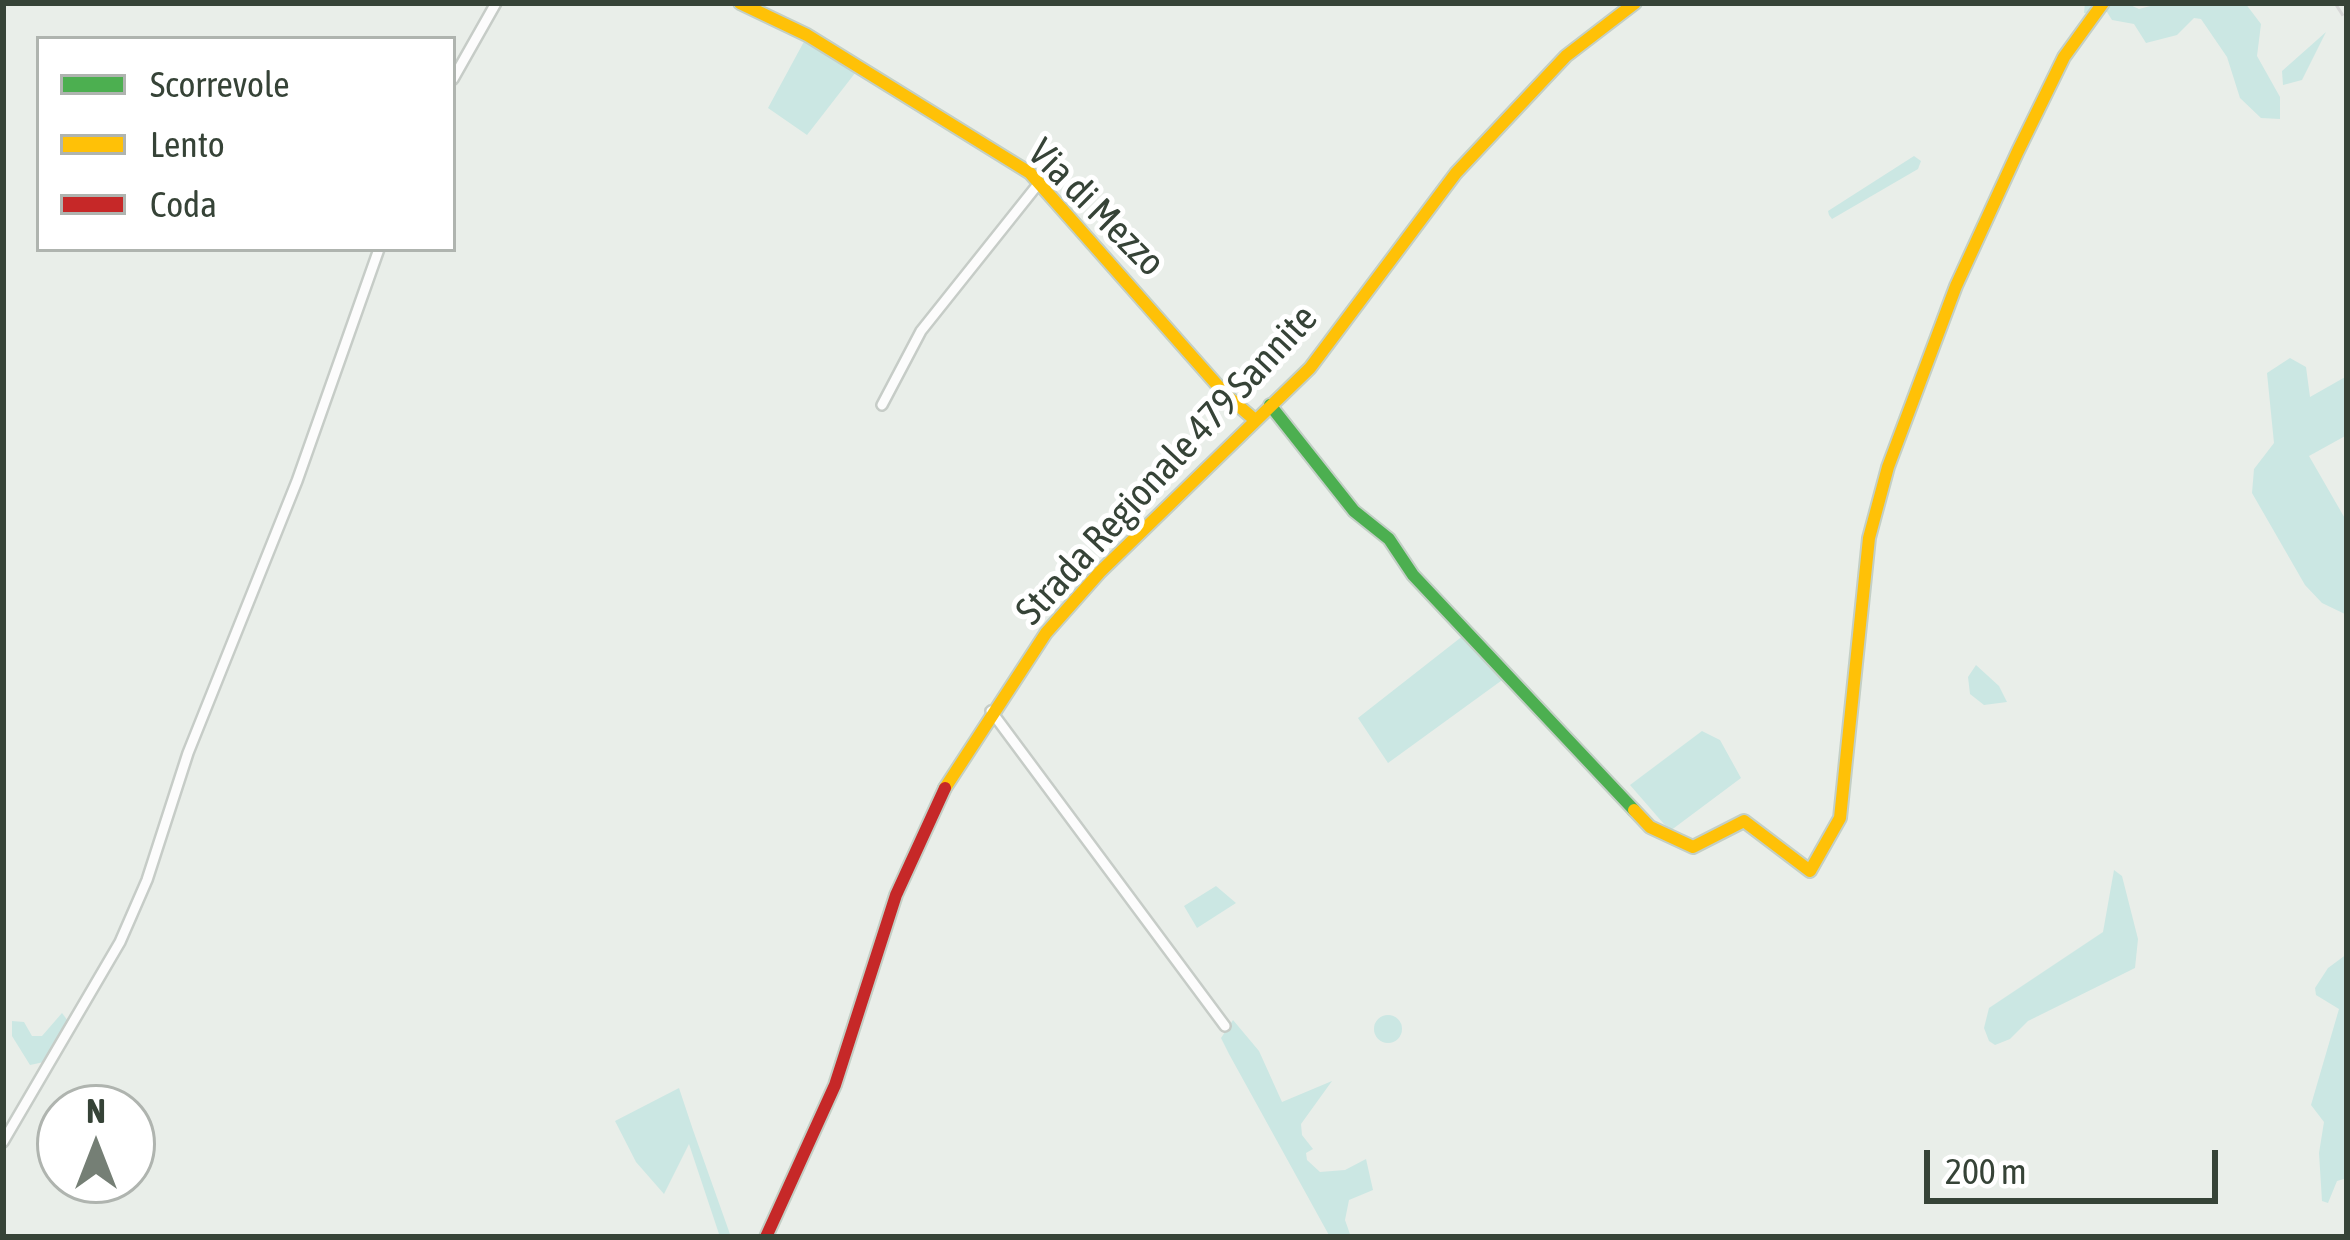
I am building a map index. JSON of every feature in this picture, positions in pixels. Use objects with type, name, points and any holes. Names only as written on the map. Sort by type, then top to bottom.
[{"type":"main road","name":"Via di Mezzo","points":[[740,3],[879,78],[1039,183],[1226,395],[1255,420]]},
{"type":"main road","name":"Strada Regionale 479 Sannite","points":[[766,1237],[835,1085],[896,895],[943,791],[1046,633],[1100,572],[1310,368],[1456,173],[1566,56],[1635,3]]},
{"type":"main road","points":[[1270,405],[1354,511],[1389,539],[1413,575],[1651,826],[1693,847],[1744,821],[1810,872],[1840,818],[1869,538],[1888,467],[1991,208],[2064,57],[2103,3]]},
{"type":"street","points":[[456,74],[496,3]]},
{"type":"street","points":[[882,405],[921,331],[1039,183]]},
{"type":"street","points":[[3,1142],[119,942],[147,880],[188,753],[297,481],[378,252]]},
{"type":"street","points":[[991,712],[1225,1026]]},
{"type":"shaded area","points":[[2085,3],[2126,3],[2139,9],[2162,3],[2245,3],[2261,24],[2257,56],[2280,97],[2280,119],[2261,118],[2240,98],[2227,57],[2201,19],[2194,18],[2177,35],[2146,43],[2134,24],[2112,20],[2107,12],[2084,13]]},
{"type":"shaded area","points":[[2326,32],[2302,80],[2283,85],[2282,71]]},
{"type":"shaded area","points":[[807,36],[859,68],[807,135],[768,108]]},
{"type":"shaded area","points":[[1914,156],[1921,161],[1918,169],[1832,219],[1829,215],[1828,211]]},
{"type":"shaded area","points":[[2290,358],[2306,367],[2310,397],[2347,376],[2347,435],[2309,456],[2347,522],[2347,615],[2322,603],[2305,585],[2252,493],[2254,469],[2274,443],[2267,373]]},
{"type":"shaded area","points":[[1464,635],[1505,678],[1388,763],[1358,718]]},
{"type":"shaded area","points":[[1976,665],[1999,686],[2007,702],[1984,705],[1970,694],[1968,677]]},
{"type":"shaded area","points":[[1702,731],[1720,740],[1741,778],[1670,831],[1630,785]]},
{"type":"shaded area","points":[[2114,870],[2122,876],[2138,939],[2135,968],[2028,1021],[2010,1039],[1995,1045],[1989,1041],[1984,1028],[1989,1008],[2103,932]]},
{"type":"shaded area","points":[[1216,886],[1236,903],[1197,928],[1184,906]]},
{"type":"shaded area","points":[[2347,954],[2347,1178],[2337,1181],[2328,1203],[2322,1201],[2319,1153],[2324,1122],[2311,1105],[2339,1009],[2316,995],[2315,988],[2328,968]]},
{"type":"shaded area","points":[[62,1013],[68,1021],[44,1062],[30,1065],[12,1036],[12,1021],[24,1022],[32,1036],[42,1036]]},
{"type":"shaded area","points":[[1388,1015],[1398,1019],[1402,1029],[1398,1039],[1388,1043],[1378,1039],[1374,1029],[1378,1019]]},
{"type":"shaded area","points":[[1233,1020],[1259,1051],[1282,1102],[1332,1081],[1301,1124],[1302,1135],[1313,1149],[1306,1153],[1307,1160],[1320,1172],[1345,1170],[1366,1159],[1373,1190],[1349,1200],[1345,1220],[1351,1237],[1330,1237],[1229,1054],[1221,1038]]},
{"type":"shaded area","points":[[679,1088],[731,1237],[720,1237],[689,1144],[664,1194],[636,1162],[615,1121]]},
{"type":"railway","points":[[2335,3],[2347,22]]},
{"type":"traffic: fast","points":[[1270,405],[1354,511],[1389,539],[1413,575],[1634,810]]},
{"type":"traffic: slow","points":[[740,3],[807,35],[1030,173],[1226,395],[1255,420]]},
{"type":"traffic: slow","points":[[945,788],[1046,633],[1100,572],[1310,368],[1456,173],[1566,56],[1635,3]]},
{"type":"traffic: slow","points":[[1634,810],[1650,827],[1693,847],[1744,821],[1810,871],[1840,818],[1869,538],[1888,467],[1956,286],[2018,151],[2064,57],[2103,3]]},
{"type":"traffic: jam","points":[[766,1237],[835,1085],[896,895],[945,788]]}]
